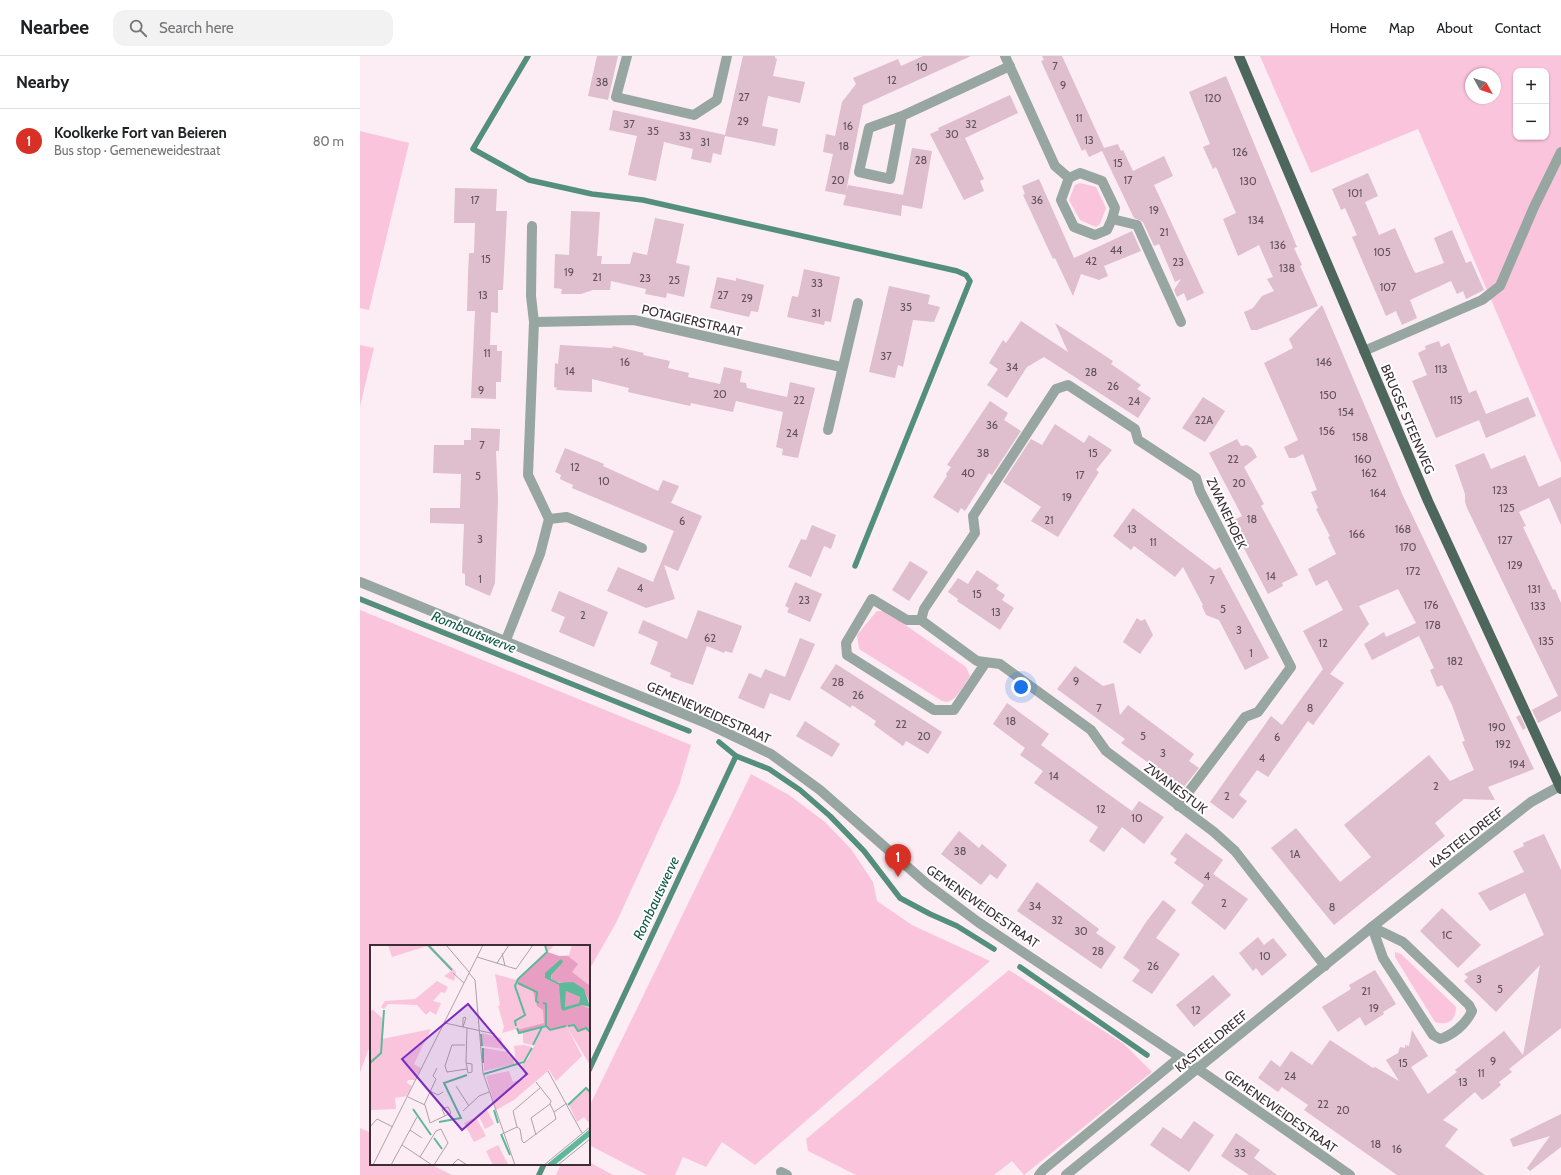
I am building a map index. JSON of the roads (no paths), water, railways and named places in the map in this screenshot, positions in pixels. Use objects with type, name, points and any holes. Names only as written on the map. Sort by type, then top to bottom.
[{"type":"main road","name":"BRUGSE STEENWEG","points":[[1239,56],[1428,501],[1560,787]]},
{"type":"street","points":[[627,56],[616,97],[694,115],[717,100],[727,56]]},
{"type":"street","points":[[1005,56],[1055,166],[1069,178]]},
{"type":"street","points":[[902,116],[890,179],[859,172],[869,128],[902,116],[1010,66]]},
{"type":"street","points":[[1364,351],[1482,300],[1500,286],[1534,207],[1561,152]]},
{"type":"street","points":[[1080,173],[1102,181],[1115,208],[1107,230],[1095,235],[1074,227],[1061,200],[1069,178],[1080,173]]},
{"type":"street","points":[[1112,219],[1137,225],[1182,322]]},
{"type":"street","points":[[506,640],[540,554],[549,519],[528,475],[534,322],[531,296],[532,226]]},
{"type":"street","points":[[828,430],[841,367],[858,302]]},
{"type":"street","name":"POTAGIERSTRAAT","points":[[534,322],[634,320],[841,367]]},
{"type":"street","name":"ZWANEHOEK","points":[[921,620],[924,609],[975,533],[972,516],[1056,389],[1068,385],[1135,429],[1138,440],[1196,478],[1200,491],[1291,667],[1258,712],[1245,717],[1178,806]]},
{"type":"street","points":[[549,519],[567,517],[642,548]]},
{"type":"street","name":"GEMENEWEIDESTRAAT","points":[[360,582],[506,640],[706,723],[771,754],[820,790],[927,884],[978,922],[1198,1068],[1350,1175]]},
{"type":"street","name":"ZWANESTUK","points":[[986,662],[954,710],[934,710],[847,655],[846,643],[872,599],[907,620],[921,620],[976,661],[986,662],[1000,664],[1091,730],[1106,752],[1214,832],[1235,851],[1325,966]]},
{"type":"street","name":"KASTEELDREEF","points":[[1066,1175],[1372,927],[1531,802],[1560,787]]},
{"type":"street","points":[[1372,927],[1403,942],[1469,1005],[1472,1011],[1468,1019],[1449,1036],[1440,1039],[1433,1035],[1382,958],[1372,927]]},
{"type":"street","name":"KASTEELDREEF","points":[[1039,1175],[1043,1170],[1180,1057]]},
{"type":"waterway","points":[[528,56],[473,149],[529,180],[592,194],[643,200],[957,271],[966,275],[970,281],[855,566]]},
{"type":"waterway","name":"Rombautswerve","points":[[360,599],[689,731]]},
{"type":"waterway","name":"Rombautswerve","points":[[590,1068],[736,756],[719,742]]},
{"type":"waterway","points":[[736,756],[769,769],[800,790],[830,816],[864,851],[900,898],[957,926],[994,949]]},
{"type":"waterway","points":[[1020,967],[1147,1055]]},
{"type":"waterway","name":"Rombautswerve","points":[[539,1175],[544,1165]]},
{"type":"place","name":"Koolkerke Fort van Beieren","points":[[898,877]]}]
